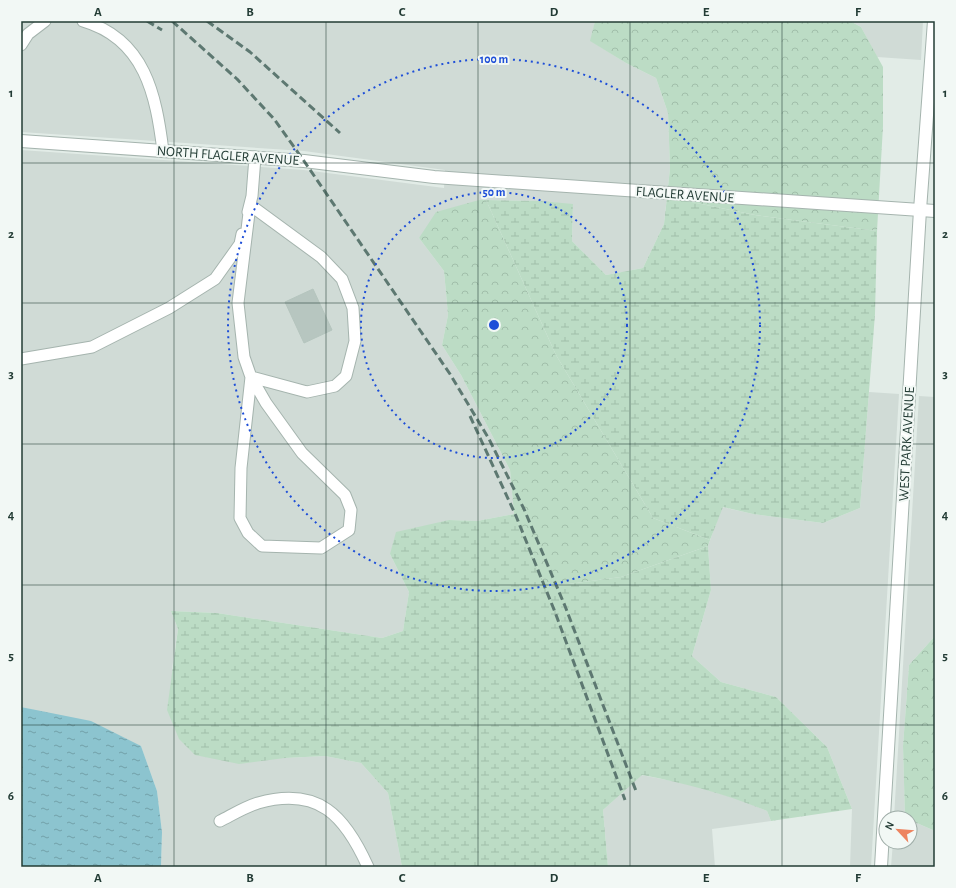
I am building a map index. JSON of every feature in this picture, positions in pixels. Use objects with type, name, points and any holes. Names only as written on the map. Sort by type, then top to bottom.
[{"type":"street","name":"WEST PARK AVENUE","points":[[881,867],[920,210],[934,21]]},
{"type":"street","name":"NORTH FLAGLER AVENUE","points":[[21,141],[304,160],[434,177]]},
{"type":"street","name":"FLAGLER AVENUE","points":[[434,177],[935,211]]},
{"type":"lane","points":[[21,45],[28,34],[45,21]]},
{"type":"lane","points":[[83,21],[120,39],[139,62],[150,84],[164,151]]},
{"type":"lane","points":[[251,377],[241,468],[240,518],[248,533],[262,546],[321,548],[349,530],[351,510],[345,495],[302,453],[266,403],[251,377],[244,358],[238,303],[255,157]]},
{"type":"lane","points":[[21,359],[92,347],[169,308],[215,279],[240,244],[250,205]]},
{"type":"lane","points":[[250,205],[321,257],[342,279],[353,308],[355,341],[346,376],[335,386],[307,392],[251,377]]},
{"type":"lane","points":[[220,821],[257,803],[285,798],[306,799],[322,806],[338,817],[350,831],[368,867]]},
{"type":"shaded area","points":[[21,21],[595,21],[591,41],[626,63],[656,78],[668,113],[670,168],[664,224],[643,268],[606,275],[572,241],[573,205],[541,201],[479,200],[419,238],[444,271],[448,315],[442,345],[461,375],[510,470],[514,514],[477,521],[449,520],[390,554],[409,592],[403,631],[382,638],[217,613],[171,611],[178,629],[172,669],[285,758],[325,756],[361,763],[388,793],[402,867],[161,867],[162,832],[157,791],[141,746],[21,707],[21,150],[304,170],[444,188],[445,170],[304,151],[21,132]]},
{"type":"shaded area","points":[[850,21],[923,21],[921,60],[877,57],[861,27]]},
{"type":"shaded area","points":[[869,392],[899,394],[871,867],[850,867],[852,809],[827,747],[776,697],[721,682],[692,656],[711,590],[708,546],[722,507],[753,514],[823,523],[860,508]]},
{"type":"shaded area","points":[[919,396],[935,397],[935,636],[909,665],[903,746],[905,810],[894,810]]},
{"type":"shaded area","points":[[641,775],[688,784],[741,800],[767,811],[771,821],[712,829],[715,867],[608,867],[603,810]]},
{"type":"shaded area","points":[[918,824],[935,831],[935,867],[891,867],[892,850],[918,850]]},
{"type":"green space","points":[[595,21],[850,21],[861,27],[883,67],[883,126],[877,231],[755,215],[667,197],[670,168],[668,113],[656,78],[626,63],[590,41]]},
{"type":"green space","points":[[667,197],[755,215],[877,231],[875,314],[860,508],[823,523],[753,514],[723,507],[710,540],[653,518],[556,355],[486,200],[541,201],[573,204],[572,241],[606,275],[643,268],[664,224]]},
{"type":"green space","points":[[479,200],[486,200],[556,355],[653,518],[710,540],[708,546],[621,577],[546,587],[514,514],[510,470],[461,375],[442,345],[448,315],[444,271],[419,238],[436,212]]},
{"type":"green space","points":[[514,514],[546,587],[621,577],[708,546],[711,590],[692,656],[721,682],[776,697],[827,747],[852,809],[771,821],[767,811],[736,799],[690,785],[642,775],[603,810],[608,867],[402,867],[388,793],[361,763],[325,756],[285,758],[239,764],[195,755],[179,739],[167,710],[178,629],[171,611],[217,613],[382,638],[403,631],[409,592],[390,554],[396,532],[449,520],[477,521]]},
{"type":"green space","points":[[935,636],[935,831],[918,824],[918,810],[905,810],[903,746],[909,665]]},
{"type":"water","points":[[21,707],[91,721],[141,746],[157,791],[162,832],[161,867],[21,867]]},
{"type":"building","points":[[313,289],[332,330],[304,343],[285,302]]},
{"type":"railway","points":[[147,21],[162,30]]},
{"type":"railway","points":[[172,21],[237,79],[274,119],[450,374],[489,439],[524,509],[565,606],[636,791]]},
{"type":"railway","points":[[207,21],[250,52],[340,133]]},
{"type":"railway","points":[[470,416],[516,516],[555,612],[625,800]]}]
